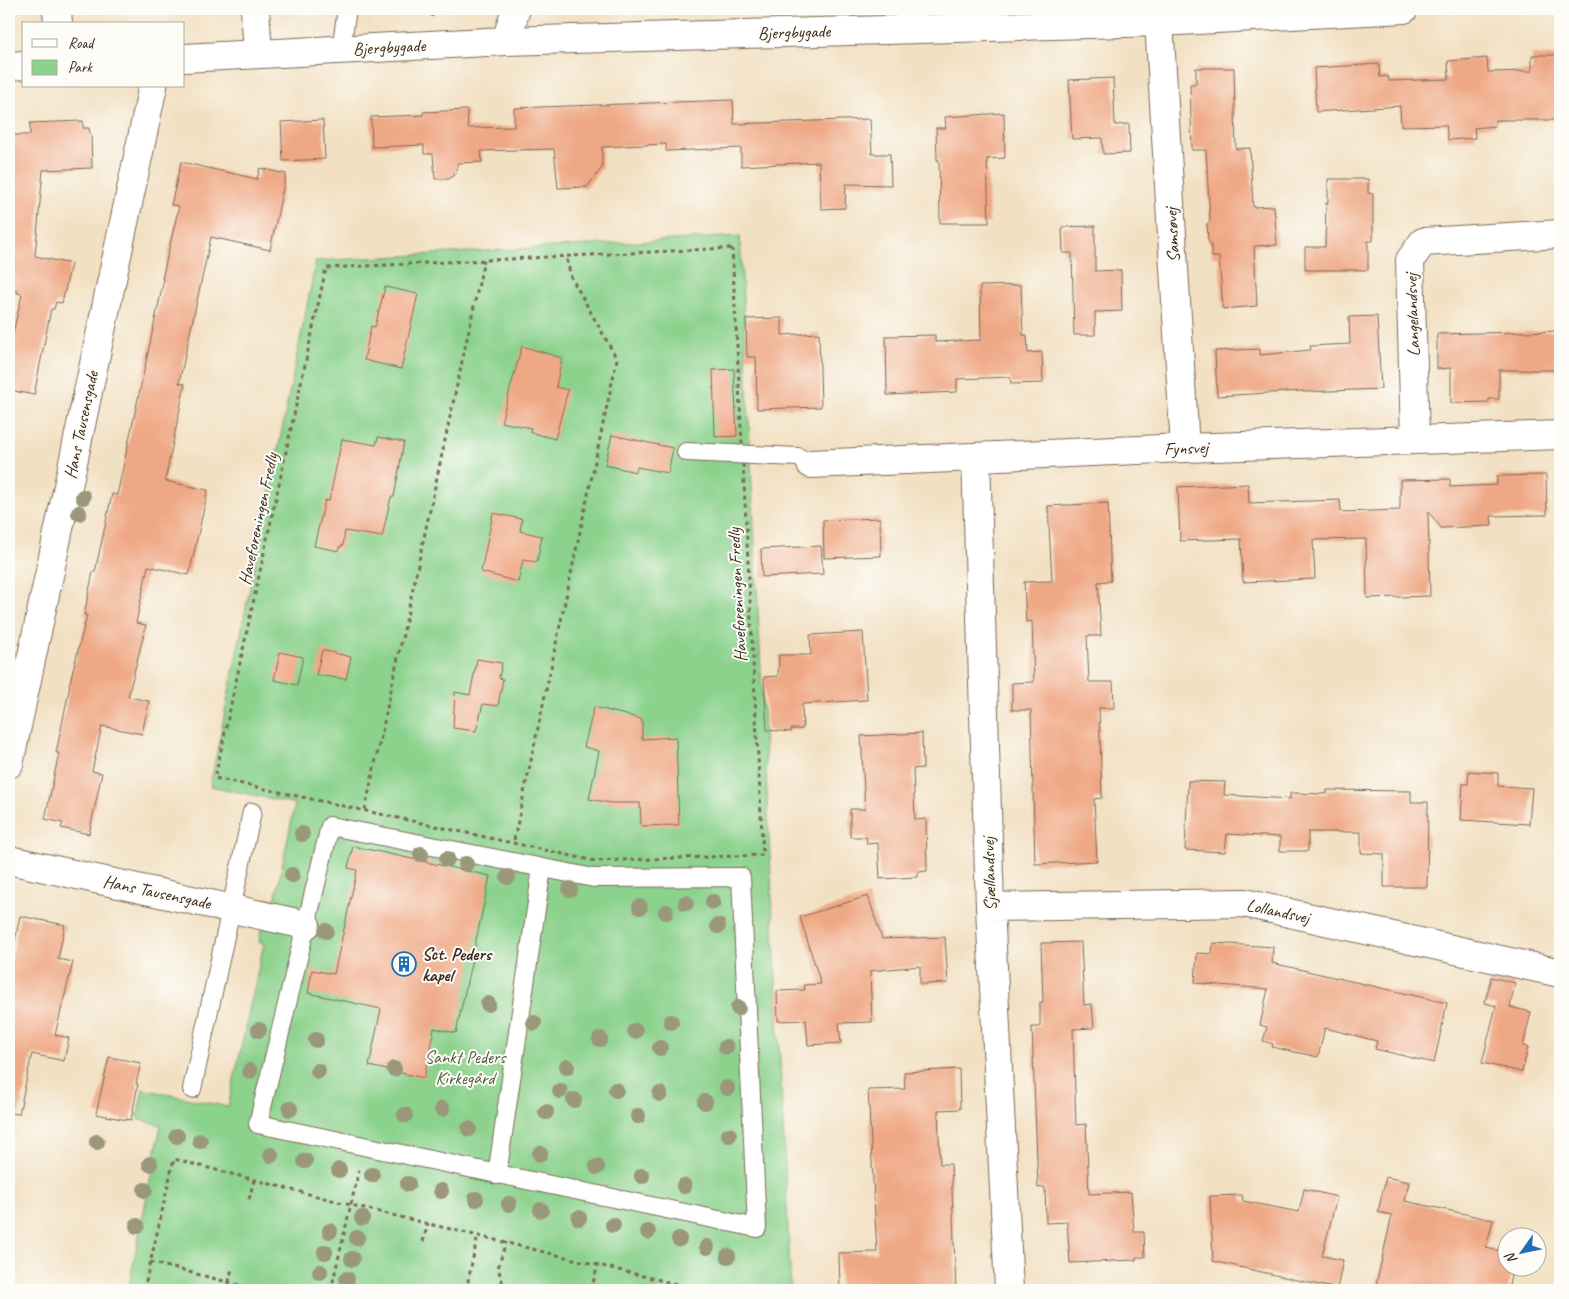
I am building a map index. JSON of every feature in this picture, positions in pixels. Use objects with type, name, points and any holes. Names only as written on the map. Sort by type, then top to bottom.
[{"type":"street","points":[[56,9],[58,22]]},
{"type":"street","points":[[255,9],[258,53]]},
{"type":"street","points":[[506,41],[516,9]]},
{"type":"street","name":"Bjergbygade","points":[[185,58],[910,18],[1159,22],[1404,9]]},
{"type":"street","name":"Samsøvej","points":[[1159,22],[1185,448]]},
{"type":"street","points":[[9,66],[22,65]]},
{"type":"street","name":"Hans Tausensgade","points":[[9,764],[153,88]]},
{"type":"street","name":"Langelandsvej","points":[[1415,440],[1410,260],[1423,242],[1560,234]]},
{"type":"street","name":"Fynsvej","points":[[812,464],[1185,448],[1560,435]]},
{"type":"street","name":"Sjællandsvej","points":[[976,457],[990,907],[1009,1290]]},
{"type":"street","name":"Hans Tausensgade","points":[[9,860],[306,925]]},
{"type":"street","name":"Lollandsvej","points":[[990,907],[1244,903],[1560,973]]},
{"type":"lane","points":[[341,49],[347,9]]},
{"type":"lane","points":[[686,452],[798,457],[812,464]]},
{"type":"lane","points":[[192,1089],[252,812]]},
{"type":"lane","points":[[330,826],[542,868],[594,878],[741,877],[757,1228],[258,1124],[330,826]]},
{"type":"lane","points":[[498,1175],[542,868]]},
{"type":"path","name":"Haveforeningen Fredly","points":[[732,248],[763,855],[595,861],[215,778],[326,268],[566,256],[732,248]]},
{"type":"path","points":[[514,843],[617,359],[571,277],[566,256]]},
{"type":"path","points":[[365,811],[484,260]]},
{"type":"path","points":[[331,1290],[365,1147]]},
{"type":"path","points":[[144,1290],[174,1159],[351,1205],[701,1290]]},
{"type":"path","points":[[249,1200],[254,1180]]},
{"type":"path","points":[[423,1242],[428,1223]]},
{"type":"path","points":[[466,1290],[478,1235]]},
{"type":"path","points":[[505,1290],[498,1268],[506,1242]]},
{"type":"path","points":[[150,1262],[228,1284],[258,1290]]},
{"type":"path","points":[[591,1290],[598,1265]]},
{"type":"path","points":[[227,1290],[232,1268]]},
{"type":"green space","name":"Sankt Peders Kirkegård","points":[[740,236],[791,1290],[128,1290],[161,1125],[137,1119],[143,1089],[228,1107],[264,943],[259,942],[267,898],[275,900],[295,804],[210,786],[316,261]]},
{"type":"building","points":[[1532,55],[1560,55],[1560,120],[1495,120],[1495,126],[1474,128],[1475,138],[1448,140],[1446,125],[1401,126],[1400,106],[1316,112],[1314,68],[1379,64],[1380,77],[1388,76],[1389,81],[1449,79],[1448,61],[1487,58],[1488,72],[1532,71]]},
{"type":"building","points":[[1196,68],[1234,68],[1236,149],[1250,148],[1253,207],[1274,206],[1277,245],[1254,246],[1257,306],[1223,309],[1219,257],[1212,257],[1211,244],[1208,241],[1207,224],[1210,221],[1206,150],[1192,150],[1190,84],[1196,84]]},
{"type":"building","points":[[1113,78],[1115,125],[1129,124],[1130,153],[1103,154],[1102,138],[1072,139],[1069,80]]},
{"type":"building","points":[[733,100],[734,124],[870,119],[872,154],[890,154],[891,185],[846,184],[845,208],[821,209],[819,162],[741,166],[741,148],[666,151],[666,144],[602,147],[602,168],[587,187],[558,188],[554,149],[481,151],[482,162],[458,163],[455,174],[449,179],[435,179],[433,154],[424,154],[424,145],[372,147],[371,117],[423,115],[423,112],[467,110],[468,128],[514,127],[514,108]]},
{"type":"building","points":[[1004,113],[1005,158],[987,159],[989,223],[940,223],[939,160],[937,160],[936,128],[946,128],[945,117]]},
{"type":"building","points":[[323,120],[325,159],[283,161],[281,122]]},
{"type":"building","points":[[83,121],[83,128],[89,128],[91,134],[92,168],[43,170],[35,256],[71,264],[62,303],[56,302],[54,309],[51,309],[34,395],[9,390],[9,337],[12,338],[22,294],[9,289],[9,218],[15,217],[13,172],[9,172],[9,135],[30,135],[30,123]]},
{"type":"building","points":[[181,162],[257,179],[260,168],[286,174],[270,250],[211,237],[179,383],[185,384],[165,481],[208,490],[189,575],[148,566],[136,623],[146,625],[128,697],[149,701],[142,734],[102,726],[92,771],[102,773],[89,834],[61,828],[63,823],[45,819],[59,753],[56,753],[69,686],[87,615],[84,615],[93,572],[95,572],[112,494],[117,495],[164,279],[162,279],[179,206],[171,205]]},
{"type":"building","points":[[1328,179],[1368,179],[1368,193],[1373,194],[1373,241],[1368,241],[1368,270],[1305,270],[1305,247],[1325,247]]},
{"type":"building","points":[[1095,226],[1095,271],[1121,270],[1122,311],[1095,312],[1095,335],[1074,335],[1072,253],[1063,253],[1062,227]]},
{"type":"building","points":[[1021,285],[1023,335],[1027,335],[1028,353],[1042,352],[1043,383],[1011,384],[1010,377],[957,379],[957,392],[887,395],[886,336],[935,335],[935,342],[981,340],[980,286]]},
{"type":"building","points":[[385,287],[418,294],[401,369],[364,360],[371,326],[375,327]]},
{"type":"building","points":[[1377,316],[1381,389],[1217,396],[1215,351],[1260,349],[1260,355],[1311,350],[1310,346],[1350,344],[1349,317]]},
{"type":"building","points":[[782,318],[782,335],[819,333],[821,407],[757,409],[756,357],[747,357],[746,319]]},
{"type":"building","points":[[1560,331],[1560,370],[1499,370],[1499,399],[1489,399],[1489,402],[1451,403],[1451,368],[1437,369],[1437,334]]},
{"type":"building","points":[[522,346],[562,358],[556,387],[568,390],[555,439],[530,432],[531,428],[501,422]]},
{"type":"building","points":[[734,369],[737,436],[715,437],[713,370]]},
{"type":"building","points":[[612,435],[673,448],[668,473],[637,467],[636,472],[605,465]]},
{"type":"building","points":[[378,437],[404,442],[394,497],[391,497],[382,537],[345,531],[343,546],[340,546],[339,551],[314,546],[325,500],[329,501],[342,439],[376,445]]},
{"type":"building","points":[[1546,475],[1547,515],[1491,516],[1492,526],[1441,528],[1428,511],[1430,596],[1367,598],[1366,539],[1313,540],[1315,579],[1243,582],[1241,539],[1180,541],[1178,487],[1248,484],[1249,503],[1340,500],[1341,512],[1400,510],[1400,480],[1450,479],[1450,487],[1497,485],[1497,476]]},
{"type":"building","points":[[1108,503],[1111,581],[1098,582],[1101,636],[1087,636],[1089,682],[1113,682],[1114,708],[1099,708],[1102,798],[1094,799],[1097,861],[1035,864],[1031,710],[1012,710],[1012,683],[1034,682],[1032,621],[1026,622],[1024,582],[1052,581],[1048,506]]},
{"type":"building","points":[[493,513],[522,519],[520,531],[542,536],[537,562],[523,560],[518,582],[481,572]]},
{"type":"building","points":[[880,518],[881,556],[824,558],[823,520]]},
{"type":"building","points":[[821,546],[823,574],[762,577],[761,549]]},
{"type":"building","points":[[863,632],[867,700],[802,704],[803,729],[791,729],[791,732],[767,730],[764,677],[778,676],[779,655],[811,655],[810,635]]},
{"type":"building","points":[[322,650],[351,657],[346,679],[316,675]]},
{"type":"building","points":[[280,652],[303,657],[297,685],[274,680]]},
{"type":"building","points":[[477,659],[502,663],[499,678],[503,679],[498,706],[483,704],[476,731],[453,728],[455,692],[470,695]]},
{"type":"building","points":[[594,707],[642,719],[642,739],[676,737],[679,825],[641,826],[640,803],[611,803],[589,799],[599,751],[584,747]]},
{"type":"building","points":[[922,733],[923,768],[913,769],[915,820],[926,819],[927,871],[918,872],[918,877],[880,879],[878,843],[867,844],[866,837],[850,837],[850,809],[865,809],[861,736]]},
{"type":"building","points":[[1469,771],[1498,773],[1498,786],[1532,788],[1529,824],[1461,820],[1463,784],[1468,784]]},
{"type":"building","points":[[1188,781],[1225,782],[1224,795],[1290,799],[1290,793],[1327,794],[1327,790],[1411,791],[1411,802],[1428,802],[1427,887],[1384,887],[1384,854],[1361,853],[1361,832],[1308,832],[1308,851],[1280,851],[1280,837],[1227,834],[1225,852],[1185,850]]},
{"type":"building","name":"Sct. Peders kapel","points":[[353,846],[490,876],[456,1033],[434,1028],[424,1078],[369,1066],[381,1009],[308,993],[312,970],[334,974],[357,870],[348,868]]},
{"type":"building","points":[[868,896],[882,939],[945,937],[948,983],[920,984],[920,966],[870,971],[872,1022],[839,1023],[841,1043],[808,1045],[806,1020],[778,1021],[777,991],[805,990],[804,985],[821,984],[800,917]]},
{"type":"building","points":[[20,916],[65,925],[58,959],[73,962],[55,1035],[69,1038],[64,1061],[32,1054],[19,1114],[9,1113],[9,971]]},
{"type":"building","points":[[1081,942],[1084,1005],[1092,1004],[1094,1028],[1073,1029],[1076,1125],[1086,1124],[1089,1194],[1131,1192],[1134,1232],[1144,1232],[1145,1257],[1136,1257],[1136,1260],[1070,1263],[1067,1222],[1046,1223],[1045,1187],[1038,1188],[1032,1027],[1040,1027],[1040,1002],[1043,1002],[1041,943]]},
{"type":"building","points":[[1213,943],[1273,947],[1272,963],[1447,1003],[1434,1063],[1375,1049],[1377,1041],[1325,1028],[1318,1057],[1272,1047],[1273,1044],[1263,1041],[1267,1027],[1260,1025],[1268,989],[1195,983],[1197,953],[1212,954]]},
{"type":"building","points":[[1491,977],[1515,983],[1510,1007],[1531,1012],[1523,1046],[1528,1047],[1522,1072],[1482,1063],[1496,1006],[1485,1003]]},
{"type":"building","points":[[109,1057],[141,1063],[131,1120],[96,1114]]},
{"type":"building","points":[[959,1069],[960,1109],[938,1110],[940,1164],[951,1164],[956,1290],[840,1290],[839,1253],[877,1252],[868,1090],[905,1089],[904,1072]]},
{"type":"building","points":[[1386,1177],[1409,1182],[1405,1201],[1493,1220],[1486,1248],[1496,1250],[1496,1276],[1511,1276],[1508,1290],[1375,1290],[1392,1215],[1378,1212]]},
{"type":"building","points":[[1304,1189],[1337,1197],[1322,1256],[1343,1260],[1337,1289],[1213,1261],[1210,1196],[1242,1195],[1243,1201],[1299,1212]]},
{"type":"place","name":"Sct. Peders kapel","points":[[404,964]]}]
